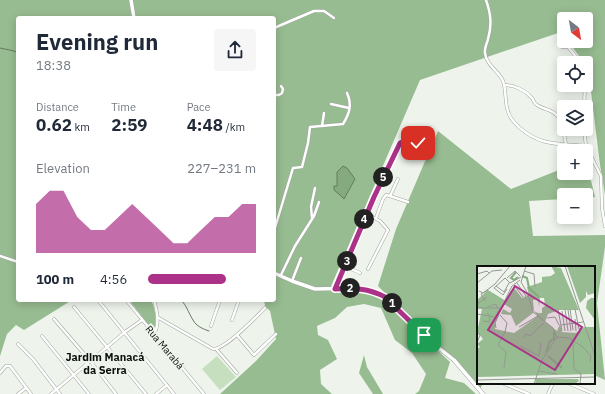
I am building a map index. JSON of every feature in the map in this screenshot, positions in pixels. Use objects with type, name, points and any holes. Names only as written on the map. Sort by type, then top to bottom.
[{"type":"main road","points":[[131,0],[134,16]]},
{"type":"main road","points":[[276,274],[315,289],[366,289],[385,297],[430,341],[454,360],[483,394]]},
{"type":"street","points":[[486,0],[491,17],[485,47],[485,55],[489,63],[502,79],[506,107],[513,122],[532,137],[545,142],[566,144],[561,123],[557,115],[538,106],[534,103],[532,98],[518,88],[504,85]]},
{"type":"street","points":[[276,27],[314,11],[324,11],[334,18]]},
{"type":"street","points":[[569,48],[575,56]]},
{"type":"street","points":[[276,95],[282,93],[283,89],[281,86]]},
{"type":"street","points":[[276,224],[293,168],[302,167],[310,127],[343,124],[347,118],[350,101],[347,93]]},
{"type":"street","points":[[331,104],[349,108]]},
{"type":"street","points":[[322,126],[324,113]]},
{"type":"street","points":[[335,289],[382,179],[400,143],[407,140],[418,143]]},
{"type":"street","points":[[593,160],[601,176],[604,197],[602,208],[605,226]]},
{"type":"street","points":[[390,196],[398,179]]},
{"type":"street","points":[[312,218],[311,207],[315,188]]},
{"type":"street","points":[[376,218],[386,195],[408,202]]},
{"type":"street","points":[[281,275],[295,246],[312,218],[318,202]]},
{"type":"street","points":[[367,214],[380,221],[388,230],[368,269]]},
{"type":"street","points":[[0,256],[16,261]]},
{"type":"street","points":[[292,281],[301,258]]},
{"type":"street","points":[[345,266],[360,273]]},
{"type":"street","points":[[100,302],[174,394]]},
{"type":"street","name":"Rua Marabá","points":[[128,302],[204,394]]},
{"type":"street","points":[[154,302],[157,328],[154,334]]},
{"type":"street","points":[[211,326],[219,302]]},
{"type":"street","points":[[232,320],[238,302]]},
{"type":"street","points":[[74,307],[146,394]]},
{"type":"street","points":[[217,350],[237,335],[265,308]]},
{"type":"street","points":[[157,317],[217,350],[237,373]]},
{"type":"street","points":[[54,319],[116,394]]},
{"type":"street","points":[[51,394],[125,332],[142,320]]},
{"type":"street","points":[[237,335],[254,355],[276,334]]},
{"type":"street","points":[[42,336],[89,394]]},
{"type":"street","points":[[18,344],[33,359],[60,394]]},
{"type":"street","points":[[0,373],[6,366],[10,366],[30,394]]},
{"type":"street","points":[[504,384],[529,394]]},
{"type":"street","points":[[548,394],[553,384]]},
{"type":"street","points":[[570,384],[594,394]]},
{"type":"street","points":[[156,394],[167,385]]},
{"type":"street","points":[[18,394],[26,388]]},
{"type":"shaded area","points":[[0,0],[605,0],[605,195],[591,92],[593,92],[593,56],[579,56],[573,48],[593,48],[593,12],[557,12],[557,33],[420,80],[329,291],[366,290],[379,295],[450,362],[445,378],[464,383],[476,394],[415,394],[419,391],[426,374],[412,353],[395,340],[381,308],[364,304],[347,307],[335,318],[317,326],[318,335],[328,340],[337,359],[320,370],[321,384],[332,394],[220,394],[256,361],[276,339],[270,311],[265,306],[264,302],[276,302],[276,16],[16,16],[16,302],[69,302],[24,330],[16,325],[7,334],[0,356]]},
{"type":"shaded area","points":[[438,131],[511,189],[557,171],[557,180],[591,180],[593,188],[557,188],[557,199],[529,201],[533,236],[605,235],[605,247],[597,303],[605,380],[595,375],[595,266],[477,266],[477,384],[482,384],[480,389],[378,286],[396,229]]},
{"type":"shaded area","points":[[343,166],[347,168],[355,179],[344,199],[334,190],[334,186],[337,186],[337,172]]},
{"type":"shaded area","points":[[131,302],[152,302],[155,316],[155,328],[153,331]]},
{"type":"shaded area","points":[[364,355],[367,367],[383,394],[373,394],[359,373]]},
{"type":"shaded area","points":[[217,356],[236,377],[220,390],[202,369]]},
{"type":"waterway","points":[[0,48],[16,52]]},
{"type":"waterway","points":[[183,302],[194,322],[209,331]]},
{"type":"district","name":"Jardim Manacá da Serra","points":[[105,363]]},
{"type":"route","points":[[418,143],[407,140],[400,143],[374,197],[335,289],[361,288],[385,297],[424,335]]}]
